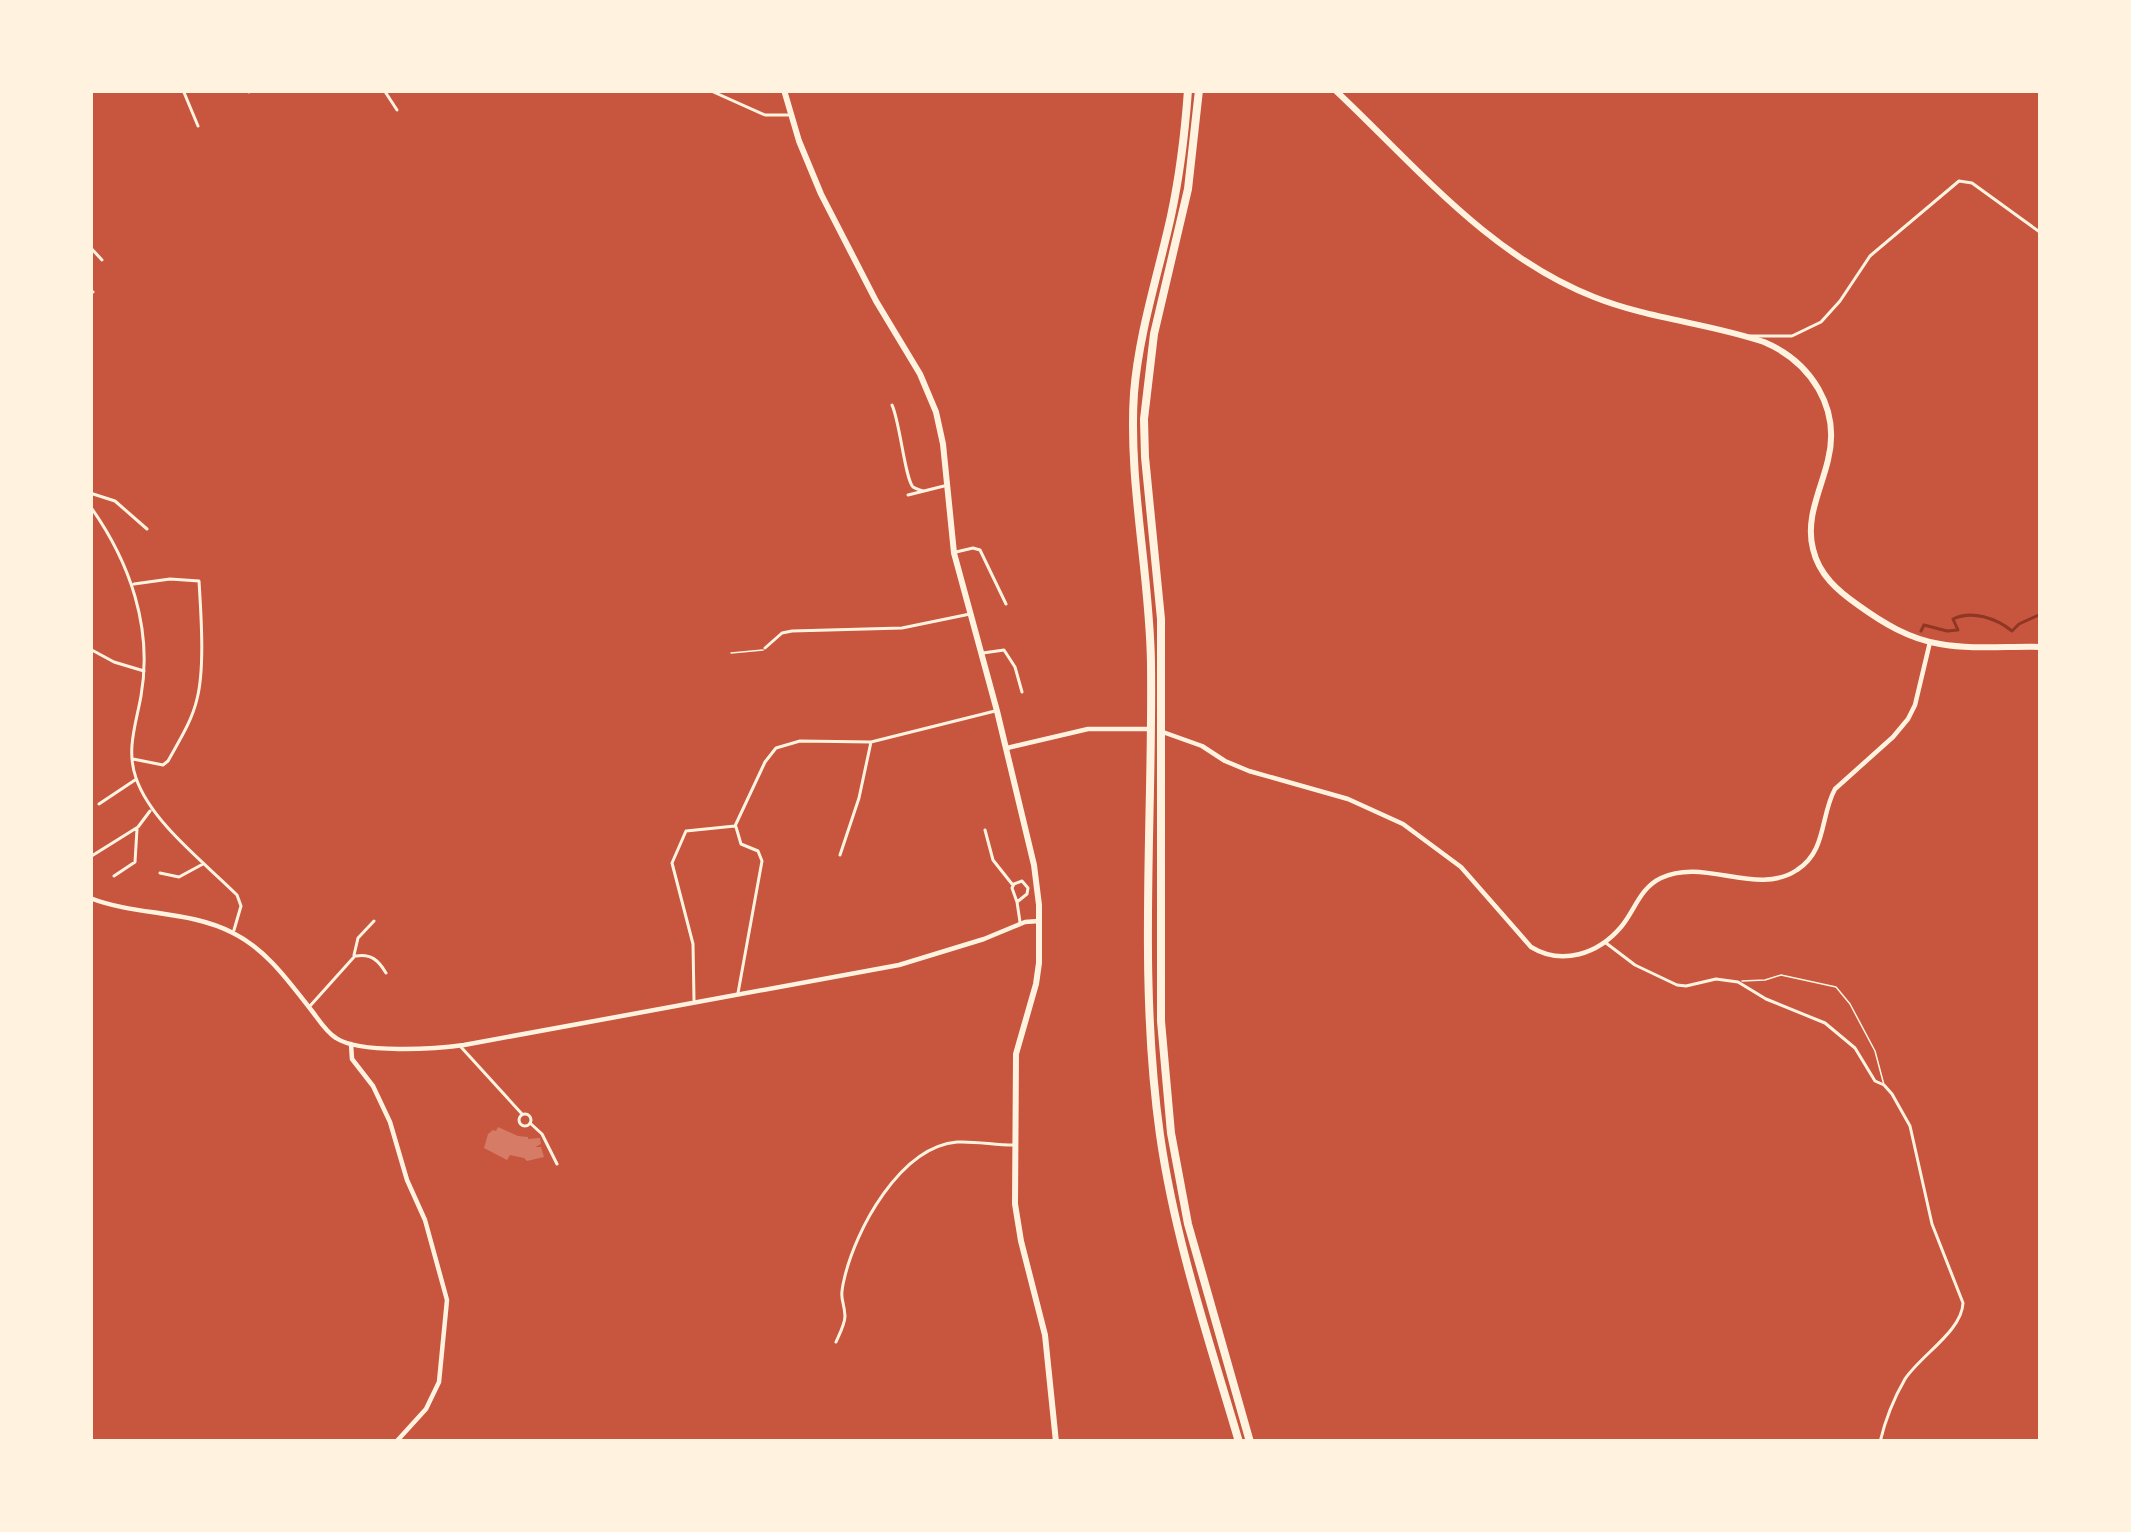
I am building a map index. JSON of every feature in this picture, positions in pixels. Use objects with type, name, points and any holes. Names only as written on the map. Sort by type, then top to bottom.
[{"type":"highway","points":[[1188,90],[1177,187],[1142,332],[1134,400],[1134,458],[1151,663],[1150,1008],[1156,1106],[1170,1194],[1239,1442]]},
{"type":"highway","points":[[1199,90],[1188,189],[1150,356],[1144,419],[1161,620],[1161,1021],[1168,1105],[1185,1208],[1250,1442]]},
{"type":"main road","points":[[784,90],[808,164],[834,220],[932,398],[943,444],[954,553],[1034,865],[1038,978],[1016,1054],[1016,1213],[1045,1335],[1056,1442]]},
{"type":"main road","points":[[1335,90],[1493,239],[1545,274],[1572,289],[1635,311],[1748,337],[1790,355],[1811,377],[1826,405],[1831,444],[1810,529],[1820,568],[1838,590],[1904,633],[1930,642],[2041,647]]},
{"type":"main road","points":[[1005,749],[1088,729],[1135,729],[1175,735],[1250,771],[1348,799],[1403,824],[1461,867],[1520,936],[1544,954],[1567,958],[1605,942],[1620,929],[1647,888],[1664,876],[1690,871],[1767,879],[1802,867],[1820,842],[1835,789],[1908,719],[1930,642]]},
{"type":"main road","points":[[90,898],[230,932],[273,963],[331,1034],[351,1044],[418,1049],[914,962],[1021,923],[1039,921]]},
{"type":"main road","points":[[351,1044],[352,1059],[373,1086],[390,1123],[447,1300],[439,1382],[426,1409],[396,1442]]},
{"type":"street","points":[[183,90],[198,126]]},
{"type":"street","points":[[384,90],[397,110]]},
{"type":"street","points":[[710,90],[765,115],[790,114]]},
{"type":"street","points":[[1748,337],[1792,336],[1821,322],[1870,256],[1959,181],[1972,183],[2041,233]]},
{"type":"street","points":[[90,247],[102,260]]},
{"type":"street","points":[[892,405],[909,482],[923,491]]},
{"type":"street","points":[[908,495],[946,486]]},
{"type":"street","points":[[90,493],[115,501],[147,529]]},
{"type":"street","points":[[91,511],[132,584],[141,615],[144,671],[131,738],[136,779],[152,809],[237,896],[241,906],[230,932]]},
{"type":"street","points":[[954,553],[980,550],[1006,604]]},
{"type":"street","points":[[132,584],[199,581],[201,613],[199,696],[189,721],[163,765],[133,759]]},
{"type":"street","points":[[765,648],[782,633],[792,631],[902,628],[970,614]]},
{"type":"street","points":[[90,649],[144,671]]},
{"type":"street","points":[[981,654],[1004,650],[1022,692]]},
{"type":"street","points":[[738,995],[762,861],[758,851],[741,844],[735,826],[776,748],[800,741],[871,742],[997,711]]},
{"type":"street","points":[[839,855],[859,798],[871,742]]},
{"type":"street","points":[[99,804],[136,779]]},
{"type":"street","points":[[90,857],[137,827],[152,809]]},
{"type":"street","points":[[694,1003],[693,944],[672,862],[686,831],[735,826]]},
{"type":"street","points":[[115,876],[134,862],[137,827]]},
{"type":"street","points":[[985,830],[993,860],[1013,885],[1021,923]]},
{"type":"street","points":[[160,873],[179,877],[204,862]]},
{"type":"street","points":[[1013,885],[1022,881],[1028,888],[1017,902]]},
{"type":"street","points":[[309,1007],[354,957],[358,938],[374,920]]},
{"type":"street","points":[[1605,942],[1635,965],[1678,985],[1716,979],[1738,982],[1829,1026],[1855,1048],[1875,1081],[1892,1094],[1912,1133],[1932,1224],[1963,1312],[1906,1379],[1880,1442]]},
{"type":"street","points":[[354,957],[375,958],[386,973]]},
{"type":"street","points":[[460,1045],[522,1114],[529,1115],[557,1164]]},
{"type":"street","points":[[522,1114],[520,1124],[530,1124]]},
{"type":"street","points":[[836,1342],[846,1319],[840,1296],[847,1267],[871,1213],[895,1177],[932,1150],[954,1142],[1016,1145]]},
{"type":"lane","points":[[731,653],[765,648]]},
{"type":"lane","points":[[1738,982],[1780,975],[1836,987],[1875,1051],[1884,1085]]},
{"type":"building","points":[[498,1127],[528,1139],[540,1138],[541,1144],[535,1147],[541,1147],[544,1157],[527,1161],[510,1155],[507,1160],[484,1148],[488,1134]]},
{"type":"waterway","points":[[1921,631],[1924,625],[1958,630],[1953,619],[1968,615],[1991,619],[2012,631],[2041,614]]}]
